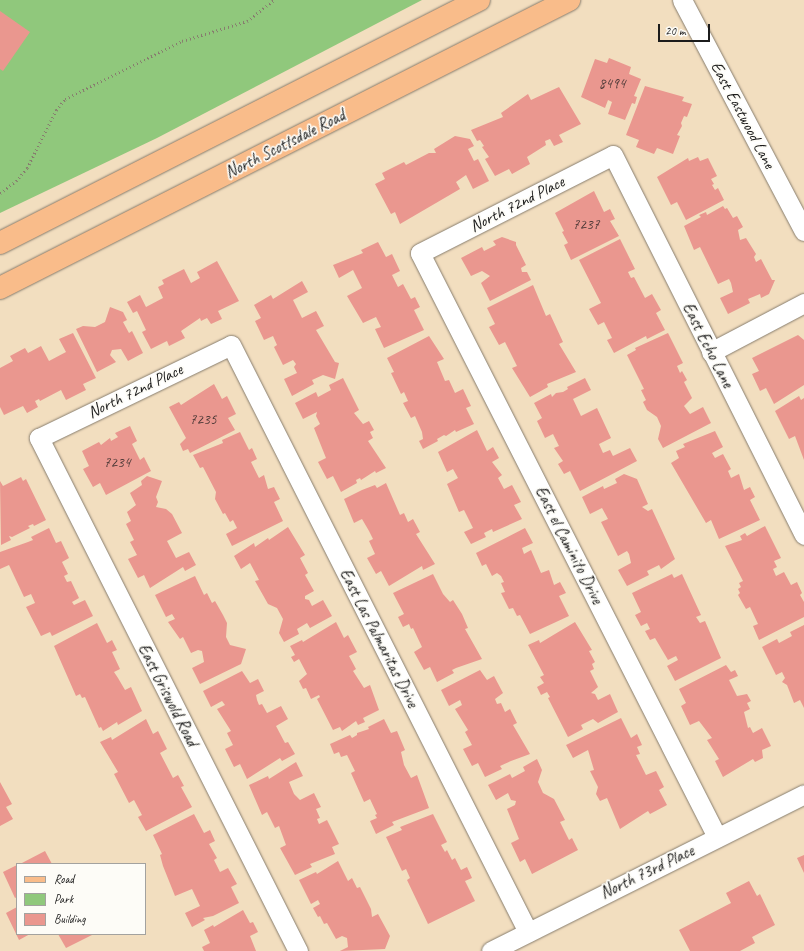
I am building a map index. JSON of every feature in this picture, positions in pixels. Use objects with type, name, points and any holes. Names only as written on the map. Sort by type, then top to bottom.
[{"type":"main road","points":[[0,243],[479,0]]},
{"type":"main road","name":"North Scottsdale Road","points":[[0,288],[569,0]]},
{"type":"street","name":"East Eastwood Lane","points":[[682,0],[804,230]]},
{"type":"street","name":"North 72nd Place","points":[[420,253],[613,155]]},
{"type":"street","name":"East Echo Lane","points":[[613,155],[804,535]]},
{"type":"street","name":"East el Caminito Drive","points":[[420,253],[717,837]]},
{"type":"street","points":[[711,352],[804,303]]},
{"type":"street","name":"North 72nd Place","points":[[39,438],[231,345]]},
{"type":"street","name":"East Las Palmaritas Drive","points":[[231,345],[528,932]]},
{"type":"street","name":"East Griswold Road","points":[[39,438],[298,951]]},
{"type":"street","name":"North 73rd Place","points":[[491,951],[804,794]]},
{"type":"path","points":[[0,193],[16,181],[27,168],[56,110],[65,99],[182,41],[247,21],[274,0]]},
{"type":"green space","points":[[0,0],[422,0],[157,138],[0,213]]},
{"type":"building","points":[[0,11],[30,32],[3,71],[0,69]]},
{"type":"building","points":[[609,58],[631,67],[629,74],[641,79],[634,96],[637,97],[635,104],[632,103],[625,120],[608,114],[612,102],[608,100],[605,108],[581,97],[595,59],[607,63]]},
{"type":"building","points":[[645,86],[684,97],[682,101],[692,104],[687,117],[684,116],[681,123],[682,126],[677,135],[680,136],[673,154],[657,148],[654,154],[636,147],[639,140],[626,135]]},
{"type":"building","points":[[559,87],[581,124],[559,135],[563,142],[554,146],[550,139],[545,141],[546,145],[527,157],[530,164],[512,174],[509,169],[495,176],[485,159],[489,157],[482,147],[484,146],[480,140],[477,141],[471,130],[503,117],[501,113],[528,94],[531,100]]},
{"type":"building","points":[[455,136],[470,139],[474,146],[468,149],[474,161],[478,159],[489,181],[473,189],[466,175],[456,182],[460,189],[400,224],[395,212],[391,214],[375,184],[385,179],[382,173],[404,162],[406,165],[429,153],[436,153],[434,149]]},
{"type":"building","points":[[698,157],[700,161],[708,158],[717,176],[711,179],[714,184],[712,185],[715,190],[718,188],[724,200],[686,220],[677,202],[671,205],[657,177],[688,158],[689,161]]},
{"type":"building","points":[[594,191],[604,212],[610,209],[615,219],[610,221],[619,236],[571,260],[564,245],[568,243],[562,232],[564,231],[555,213]]},
{"type":"building","points":[[723,206],[725,209],[727,208],[733,218],[737,216],[743,227],[738,230],[740,240],[746,238],[756,254],[754,257],[756,262],[761,259],[772,280],[775,280],[769,294],[761,298],[760,294],[748,299],[750,303],[728,314],[720,298],[733,292],[729,279],[718,284],[700,247],[694,250],[684,226],[701,217],[699,215],[706,212],[707,215]]},
{"type":"building","points":[[502,237],[516,242],[526,265],[521,268],[522,272],[527,272],[531,280],[490,301],[481,283],[490,276],[482,271],[471,276],[461,258],[482,247],[484,251],[496,245],[493,241]]},
{"type":"building","points":[[620,239],[635,269],[628,272],[631,278],[634,277],[645,298],[652,294],[661,310],[656,313],[665,330],[647,339],[646,336],[614,353],[607,340],[612,338],[604,322],[598,325],[589,309],[601,303],[579,260]]},
{"type":"building","points":[[378,242],[386,257],[392,254],[400,271],[392,275],[398,287],[403,284],[411,299],[415,297],[420,307],[414,310],[424,330],[384,348],[375,329],[381,327],[376,317],[363,323],[347,296],[362,288],[353,270],[339,278],[333,265],[363,253],[361,250]]},
{"type":"building","points":[[217,261],[239,301],[218,311],[222,319],[211,324],[207,318],[201,321],[200,318],[181,331],[185,338],[169,346],[167,341],[151,349],[142,332],[146,330],[137,311],[133,313],[127,302],[140,295],[146,307],[163,298],[158,287],[164,284],[162,280],[184,269],[191,283],[200,278],[197,272]]},
{"type":"building","points":[[302,281],[308,292],[293,300],[302,318],[316,311],[324,326],[316,330],[335,362],[339,363],[335,379],[323,375],[312,380],[314,384],[292,396],[284,379],[297,373],[294,367],[296,364],[293,360],[283,365],[274,347],[277,345],[273,336],[264,340],[255,321],[261,318],[254,305],[271,295],[273,299]]},
{"type":"building","points":[[533,285],[546,316],[550,314],[563,342],[559,344],[576,372],[547,384],[548,387],[530,397],[512,368],[517,366],[505,342],[499,345],[489,327],[495,324],[487,308]]},
{"type":"building","points":[[110,307],[123,312],[127,320],[123,322],[129,333],[132,331],[143,353],[128,361],[121,349],[112,350],[110,355],[116,362],[97,372],[76,329],[83,326],[95,327],[105,322]]},
{"type":"building","points":[[73,333],[96,378],[83,384],[86,390],[66,400],[61,390],[40,401],[39,399],[35,401],[38,407],[27,413],[23,406],[4,415],[0,407],[0,368],[13,361],[10,356],[25,348],[28,353],[41,346],[49,361],[66,352],[59,339]]},
{"type":"building","points":[[668,333],[683,363],[677,366],[680,373],[682,371],[687,380],[684,382],[692,398],[684,406],[690,414],[703,407],[711,423],[663,448],[658,439],[661,426],[657,417],[647,410],[643,402],[646,400],[641,390],[644,389],[627,355],[636,350],[635,348]]},
{"type":"building","points":[[798,335],[804,340],[804,385],[774,404],[766,388],[760,391],[752,374],[759,371],[752,358]]},
{"type":"building","points":[[429,336],[444,359],[437,362],[445,381],[449,380],[455,393],[463,389],[471,406],[466,408],[474,424],[456,432],[455,430],[446,436],[444,435],[437,439],[438,441],[423,449],[419,441],[423,439],[422,432],[415,416],[411,418],[403,403],[408,401],[404,392],[401,394],[391,373],[394,372],[387,358]]},
{"type":"building","points":[[343,378],[359,410],[354,413],[363,424],[369,421],[374,430],[370,432],[373,438],[368,441],[386,468],[376,473],[375,471],[361,480],[360,478],[356,480],[357,483],[341,492],[333,476],[327,479],[318,462],[326,458],[314,428],[320,424],[316,416],[317,412],[303,419],[295,403],[316,392],[318,397],[331,390],[329,385]]},
{"type":"building","points":[[585,378],[591,390],[573,399],[581,416],[597,408],[611,438],[599,444],[603,453],[610,450],[613,456],[630,448],[637,461],[580,491],[570,471],[564,474],[558,464],[563,461],[554,448],[559,446],[553,434],[545,438],[537,421],[542,418],[534,403],[551,394],[552,397],[556,393],[563,392],[568,389],[567,387]]},
{"type":"building","points":[[214,384],[222,399],[227,396],[236,414],[228,418],[235,430],[190,453],[188,449],[183,451],[180,444],[186,438],[169,407],[179,402],[181,405]]},
{"type":"building","points":[[799,396],[801,400],[804,398],[804,460],[795,436],[789,439],[775,411]]},
{"type":"building","points":[[130,426],[137,441],[132,444],[140,460],[144,457],[151,471],[106,495],[100,483],[93,487],[83,469],[89,466],[82,451],[99,442],[101,445],[110,438],[111,441],[118,437],[115,433]]},
{"type":"building","points":[[477,430],[487,451],[493,447],[499,458],[492,462],[502,475],[498,478],[504,489],[512,485],[521,502],[514,505],[522,519],[493,532],[492,529],[484,533],[486,537],[471,544],[464,532],[473,528],[464,510],[459,512],[447,484],[458,478],[453,469],[447,472],[438,452]]},
{"type":"building","points":[[715,431],[723,447],[712,453],[715,458],[723,454],[731,469],[728,471],[731,478],[739,474],[744,490],[750,487],[755,497],[750,500],[760,520],[719,539],[711,520],[706,523],[671,463],[679,458],[676,451],[685,447],[683,444]]},
{"type":"building","points":[[240,432],[249,450],[252,448],[257,459],[251,462],[259,478],[264,475],[268,489],[274,487],[280,499],[274,502],[283,521],[232,546],[226,534],[237,528],[233,520],[230,522],[225,513],[223,514],[215,499],[216,492],[203,467],[200,468],[193,455],[223,443],[222,440]]},
{"type":"building","points":[[624,474],[637,479],[648,504],[642,507],[648,511],[652,509],[675,559],[661,569],[659,565],[647,571],[649,575],[627,586],[618,570],[631,563],[629,554],[627,551],[618,556],[601,522],[608,519],[602,508],[590,514],[582,497],[603,486],[604,489],[617,483],[615,479]]},
{"type":"building","points":[[147,476],[162,481],[156,497],[158,502],[156,507],[166,509],[172,514],[182,533],[167,541],[176,558],[189,552],[196,565],[185,571],[183,567],[150,588],[144,575],[138,578],[128,559],[137,555],[130,542],[134,540],[126,524],[131,521],[127,512],[136,505],[130,493],[142,485],[141,481]]},
{"type":"building","points":[[21,477],[23,481],[26,479],[46,520],[34,526],[33,524],[28,526],[30,528],[12,537],[9,536],[11,540],[1,545],[0,481],[3,486]]},
{"type":"building","points":[[386,483],[400,515],[404,513],[408,522],[413,519],[420,532],[416,534],[435,564],[423,570],[422,566],[389,586],[381,571],[376,574],[367,558],[375,554],[369,541],[373,539],[369,531],[362,519],[354,523],[344,499],[375,485],[377,488]]},
{"type":"building","points":[[765,526],[781,558],[774,561],[777,567],[773,569],[776,576],[784,572],[791,585],[797,582],[802,593],[800,595],[804,602],[804,617],[759,640],[753,626],[758,624],[750,607],[746,609],[738,595],[740,593],[738,589],[741,587],[739,583],[743,581],[725,546],[742,540],[740,536],[745,533],[747,536]]},
{"type":"building","points":[[288,527],[305,555],[300,558],[308,573],[305,575],[314,591],[305,596],[305,599],[309,600],[312,606],[323,600],[332,616],[310,628],[307,623],[297,629],[299,634],[284,642],[279,633],[283,619],[277,608],[268,604],[255,581],[259,580],[250,563],[241,569],[234,556],[254,543],[255,547],[268,538],[269,540]]},
{"type":"building","points":[[49,528],[56,543],[61,541],[69,558],[62,562],[68,574],[64,576],[67,582],[71,581],[79,598],[72,602],[74,605],[85,600],[93,616],[52,636],[50,632],[41,636],[26,607],[35,603],[31,594],[24,597],[9,565],[0,569],[0,552],[33,540],[31,537]]},
{"type":"building","points":[[525,528],[533,543],[522,548],[524,554],[531,550],[541,573],[549,570],[554,585],[560,582],[566,593],[559,596],[569,616],[530,634],[520,615],[517,616],[513,608],[509,609],[501,593],[505,592],[501,583],[504,582],[501,576],[497,573],[492,576],[486,564],[482,566],[476,553]]},
{"type":"building","points":[[433,574],[443,594],[450,602],[453,600],[462,614],[468,628],[465,629],[482,659],[452,670],[454,673],[437,682],[430,667],[424,670],[414,652],[422,647],[413,628],[411,629],[409,624],[403,627],[398,617],[404,614],[393,593]]},
{"type":"building","points":[[672,574],[674,578],[682,574],[701,615],[696,617],[700,623],[705,621],[721,658],[675,681],[667,666],[678,660],[676,656],[668,660],[655,638],[650,640],[645,631],[650,629],[647,623],[641,626],[635,615],[641,612],[632,593]]},
{"type":"building","points":[[195,576],[204,595],[207,593],[212,603],[215,601],[223,615],[227,623],[226,637],[230,645],[246,649],[241,664],[200,684],[192,668],[204,662],[202,651],[198,650],[191,653],[183,637],[180,639],[168,622],[175,619],[172,614],[166,617],[155,595]]},
{"type":"building","points":[[336,622],[344,638],[348,635],[357,652],[349,656],[356,669],[353,671],[364,688],[370,685],[379,710],[363,718],[365,722],[358,725],[356,721],[342,731],[340,727],[333,730],[317,699],[320,697],[319,695],[311,699],[306,688],[303,689],[299,681],[307,674],[299,659],[294,662],[291,657],[295,655],[290,646],[302,640],[303,642]]},
{"type":"building","points":[[575,622],[592,650],[589,651],[595,662],[592,664],[594,669],[590,671],[598,687],[591,693],[595,694],[598,700],[610,694],[618,712],[598,723],[593,719],[581,725],[583,729],[568,737],[548,698],[550,697],[547,692],[541,695],[537,687],[544,683],[540,677],[544,675],[528,645],[539,640],[540,643]]},
{"type":"building","points":[[97,623],[107,643],[112,640],[117,650],[112,652],[120,669],[114,672],[125,690],[131,687],[142,711],[118,725],[117,722],[103,731],[101,727],[99,728],[85,697],[82,698],[80,694],[76,696],[54,646]]},
{"type":"building","points":[[804,625],[804,708],[800,700],[794,703],[787,685],[782,682],[785,678],[782,672],[776,675],[762,647],[777,639],[779,643],[792,636],[790,632]]},
{"type":"building","points":[[726,665],[731,672],[735,670],[738,676],[729,680],[737,696],[747,694],[751,701],[747,703],[750,709],[744,712],[748,728],[750,727],[753,733],[762,728],[771,746],[762,750],[763,758],[755,762],[753,759],[723,777],[715,761],[719,759],[707,740],[712,738],[699,721],[690,725],[681,706],[686,703],[679,689]]},
{"type":"building","points":[[480,670],[487,680],[494,676],[503,693],[495,699],[497,704],[501,703],[505,712],[510,709],[517,723],[513,725],[530,754],[500,766],[502,769],[485,777],[478,763],[472,766],[463,749],[472,745],[465,732],[468,730],[455,709],[462,705],[460,700],[449,706],[441,690]]},
{"type":"building","points":[[242,671],[250,683],[258,679],[264,691],[256,695],[257,700],[259,705],[262,704],[267,713],[281,706],[288,719],[276,726],[285,743],[288,742],[295,754],[282,761],[280,758],[247,779],[240,764],[234,767],[225,749],[233,745],[227,733],[231,731],[217,709],[225,705],[222,701],[211,707],[203,691]]},
{"type":"building","points":[[621,718],[631,738],[637,734],[642,745],[637,747],[640,754],[636,755],[646,775],[656,771],[664,787],[659,790],[667,805],[650,814],[648,811],[620,829],[607,798],[600,801],[596,794],[598,787],[590,771],[594,770],[588,750],[573,758],[566,745]]},
{"type":"building","points":[[146,719],[153,734],[158,731],[167,749],[160,753],[173,778],[178,775],[184,786],[181,787],[192,807],[146,831],[138,817],[142,815],[134,800],[129,803],[114,774],[118,772],[100,742],[111,737],[112,740]]},
{"type":"building","points":[[384,719],[391,733],[397,731],[405,750],[401,752],[404,765],[411,778],[417,775],[429,808],[392,822],[394,825],[376,834],[370,821],[377,818],[375,815],[377,814],[370,799],[364,802],[351,773],[355,771],[347,755],[341,757],[339,752],[334,754],[330,744],[350,735],[352,738],[357,735],[357,733],[369,729],[368,727]]},
{"type":"building","points":[[537,759],[542,770],[538,782],[543,793],[554,799],[565,820],[560,822],[569,840],[572,838],[578,850],[532,874],[525,859],[520,862],[511,843],[519,839],[507,809],[515,805],[516,801],[511,800],[508,793],[496,800],[488,785],[510,774],[512,778],[525,771],[523,767]]},
{"type":"building","points":[[296,762],[303,776],[289,782],[294,794],[300,800],[314,793],[321,807],[316,809],[320,818],[317,819],[319,824],[327,820],[339,844],[332,847],[335,854],[310,864],[312,867],[295,875],[280,848],[286,845],[279,826],[275,828],[267,812],[262,815],[249,785],[268,776],[269,779]]},
{"type":"building","points":[[0,782],[12,804],[6,807],[13,819],[0,826]]},
{"type":"building","points":[[194,814],[204,833],[210,830],[215,841],[209,844],[217,858],[214,860],[220,872],[228,868],[237,884],[231,887],[239,903],[213,916],[203,918],[205,920],[192,927],[185,913],[200,906],[192,889],[175,896],[163,866],[160,855],[162,854],[153,835]]},
{"type":"building","points":[[433,814],[447,842],[441,845],[445,852],[447,850],[452,860],[455,858],[461,870],[467,867],[472,878],[465,881],[475,901],[428,924],[407,880],[410,878],[406,869],[402,871],[386,837],[402,830],[400,827]]},
{"type":"building","points":[[45,851],[51,863],[22,863]]},
{"type":"building","points":[[804,855],[804,873],[797,858]]},
{"type":"building","points":[[338,861],[348,881],[352,878],[357,888],[360,887],[371,909],[372,917],[378,914],[390,936],[385,949],[340,951],[348,947],[347,938],[342,936],[336,939],[327,923],[324,924],[320,916],[318,917],[313,908],[320,904],[318,900],[311,904],[299,880],[316,872],[317,874]]},
{"type":"building","points":[[16,866],[15,898],[3,872]]},
{"type":"building","points":[[749,881],[757,896],[760,894],[775,925],[752,937],[755,943],[740,951],[690,951],[679,930],[731,903],[726,893]]},
{"type":"building","points":[[16,908],[16,934],[6,913]]},
{"type":"building","points":[[243,910],[250,923],[253,922],[258,932],[250,936],[256,951],[204,951],[202,947],[210,943],[204,930],[213,925],[214,927]]},
{"type":"building","points":[[17,935],[28,935],[19,940]]},
{"type":"building","points":[[59,935],[92,935],[66,948]]}]
